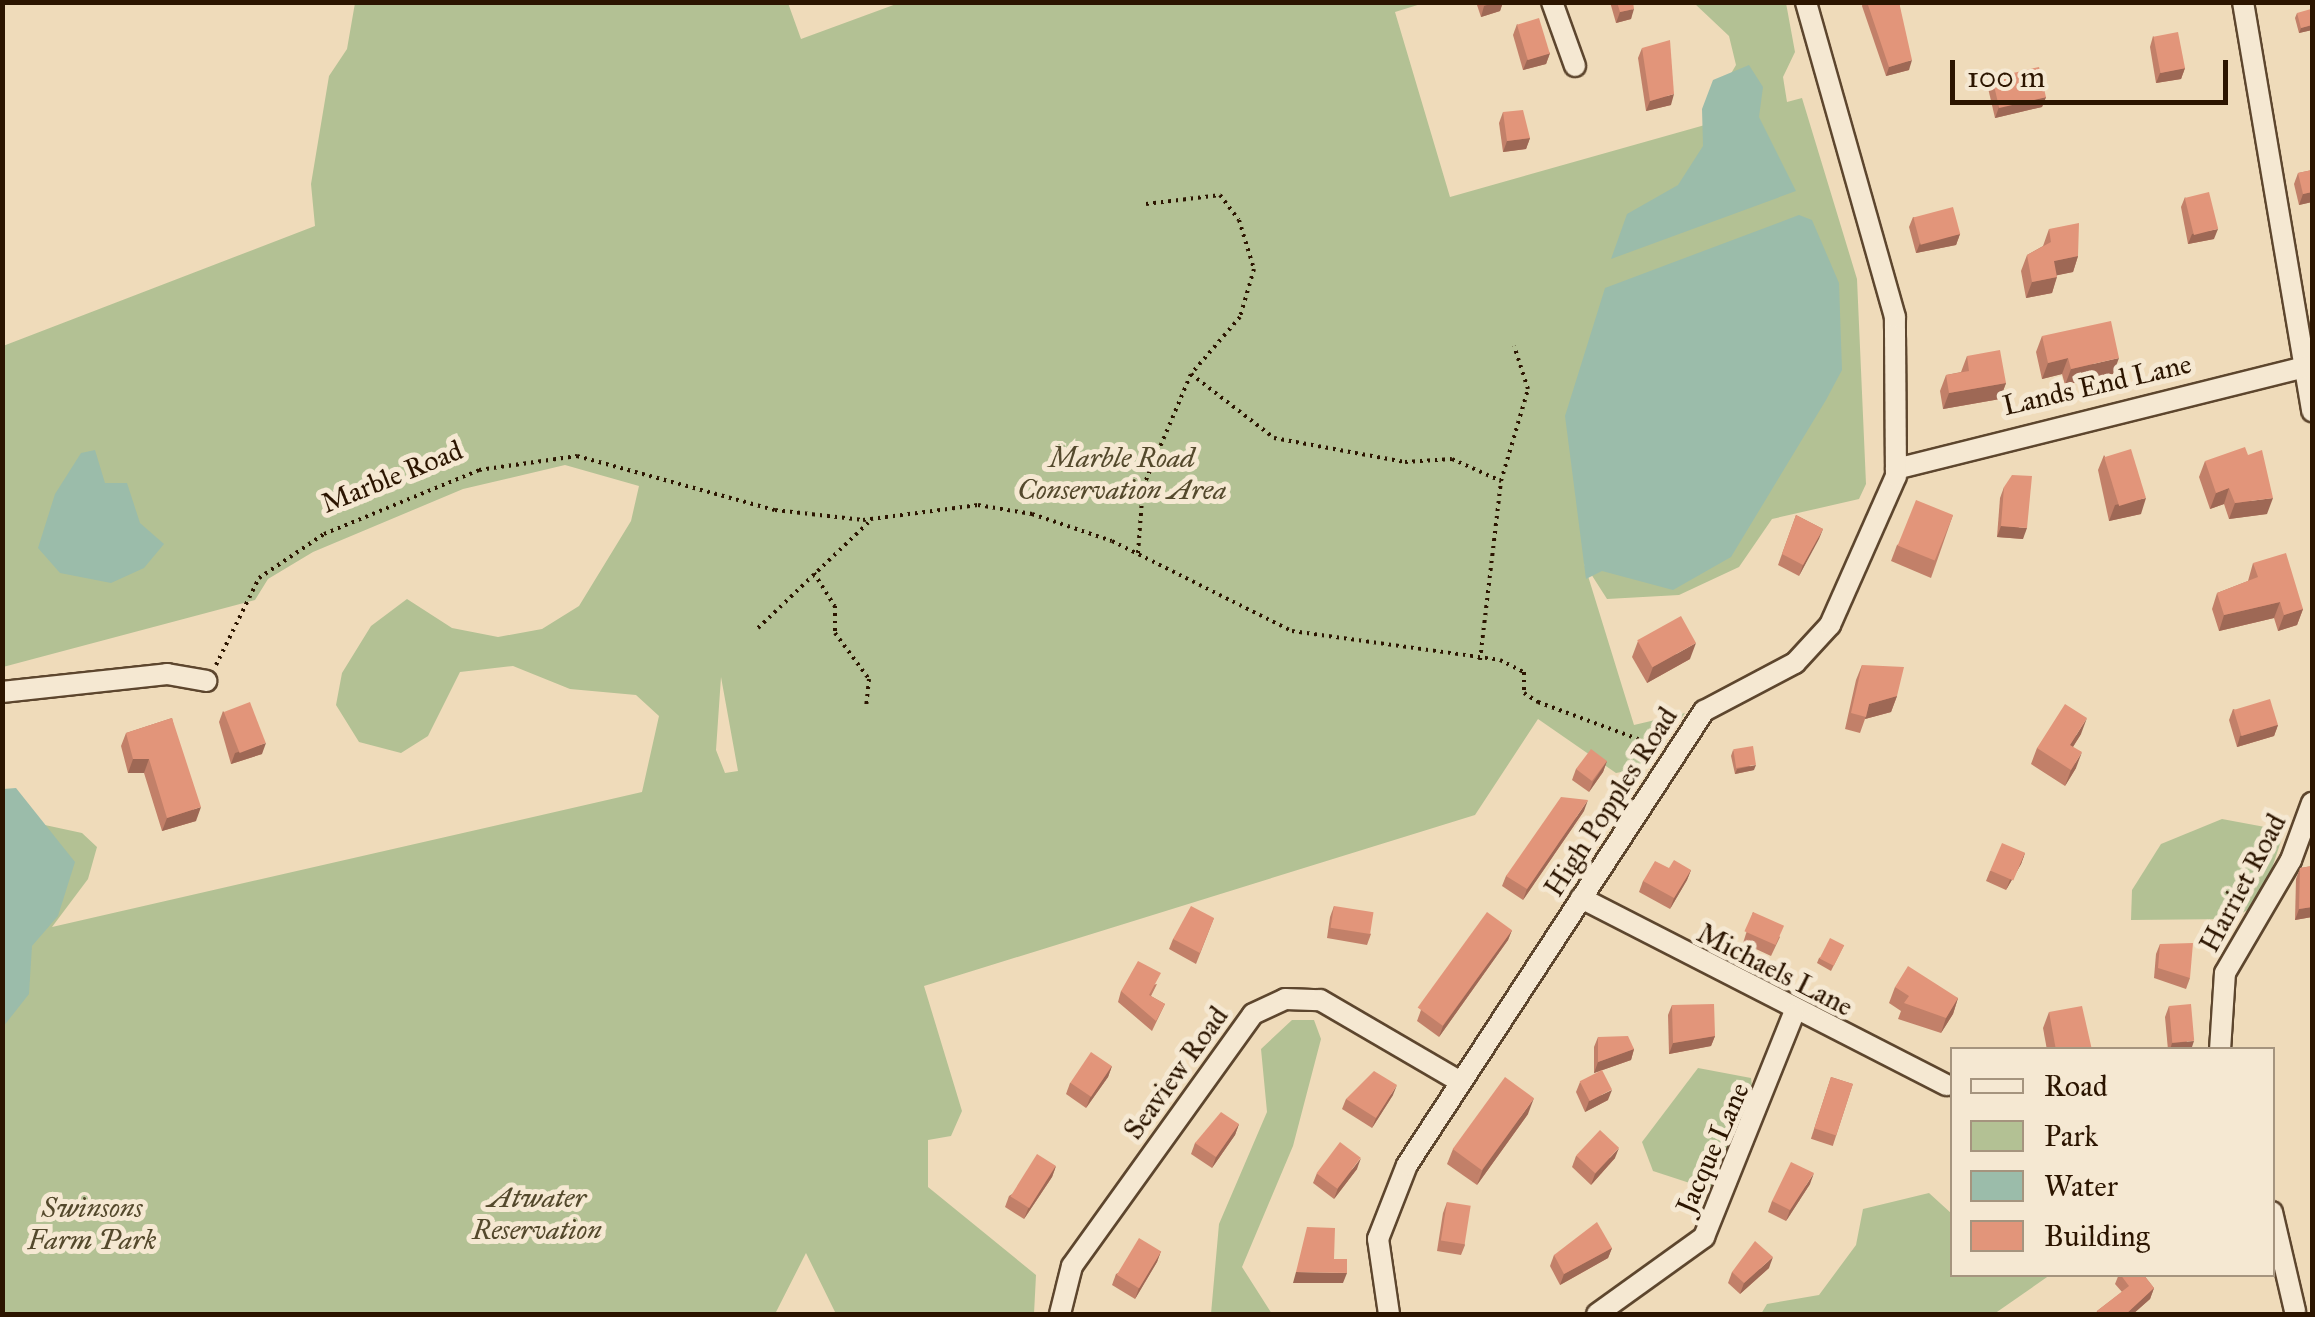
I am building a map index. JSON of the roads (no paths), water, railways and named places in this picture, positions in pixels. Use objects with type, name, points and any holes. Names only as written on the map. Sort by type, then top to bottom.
[{"type":"street","points":[[1552,2],[1575,66]]},
{"type":"street","name":"High Popples Road","points":[[1390,1314],[1382,1212],[1461,1082],[1674,753],[1716,703],[1810,652],[1866,552],[1896,468],[1895,317],[1806,2]]},
{"type":"street","points":[[2242,2],[2309,366],[2312,411]]},
{"type":"street","name":"Lands End Lane","points":[[1896,468],[2309,366]]},
{"type":"street","points":[[2,692],[166,674],[206,682]]},
{"type":"street","name":"Harriet Road","points":[[2220,1047],[2225,973],[2292,860],[2312,802]]},
{"type":"street","name":"Michaels Lane","points":[[1580,898],[1794,1013],[1947,1085]]},
{"type":"street","name":"Seaview Road","points":[[1060,1314],[1072,1266],[1241,1025],[1266,1006],[1302,998],[1344,1009],[1461,1082]]},
{"type":"street","name":"Jacque Lane","points":[[1597,1314],[1704,1236],[1794,1013]]},
{"type":"street","points":[[2275,1225],[2295,1311]]},
{"type":"water","points":[[1749,65],[1763,87],[1759,117],[1796,191],[1611,259],[1627,214],[1678,185],[1703,146],[1702,109],[1713,80]]},
{"type":"water","points":[[1799,215],[1812,220],[1839,283],[1842,370],[1826,400],[1731,557],[1673,590],[1602,571],[1586,579],[1565,416],[1605,288]]},
{"type":"water","points":[[95,450],[105,483],[127,483],[140,523],[164,544],[144,568],[111,583],[60,573],[38,548],[55,494],[81,453]]},
{"type":"water","points":[[16,788],[75,862],[58,916],[32,946],[29,994],[3,1027],[3,789]]},
{"type":"park label","name":"Marble Road Conservation Area","points":[[1122,474]]},
{"type":"park label","name":"Atwater Reservation","points":[[537,1214]]},
{"type":"park label","name":"Swinsons Farm Park","points":[[92,1224]]}]
